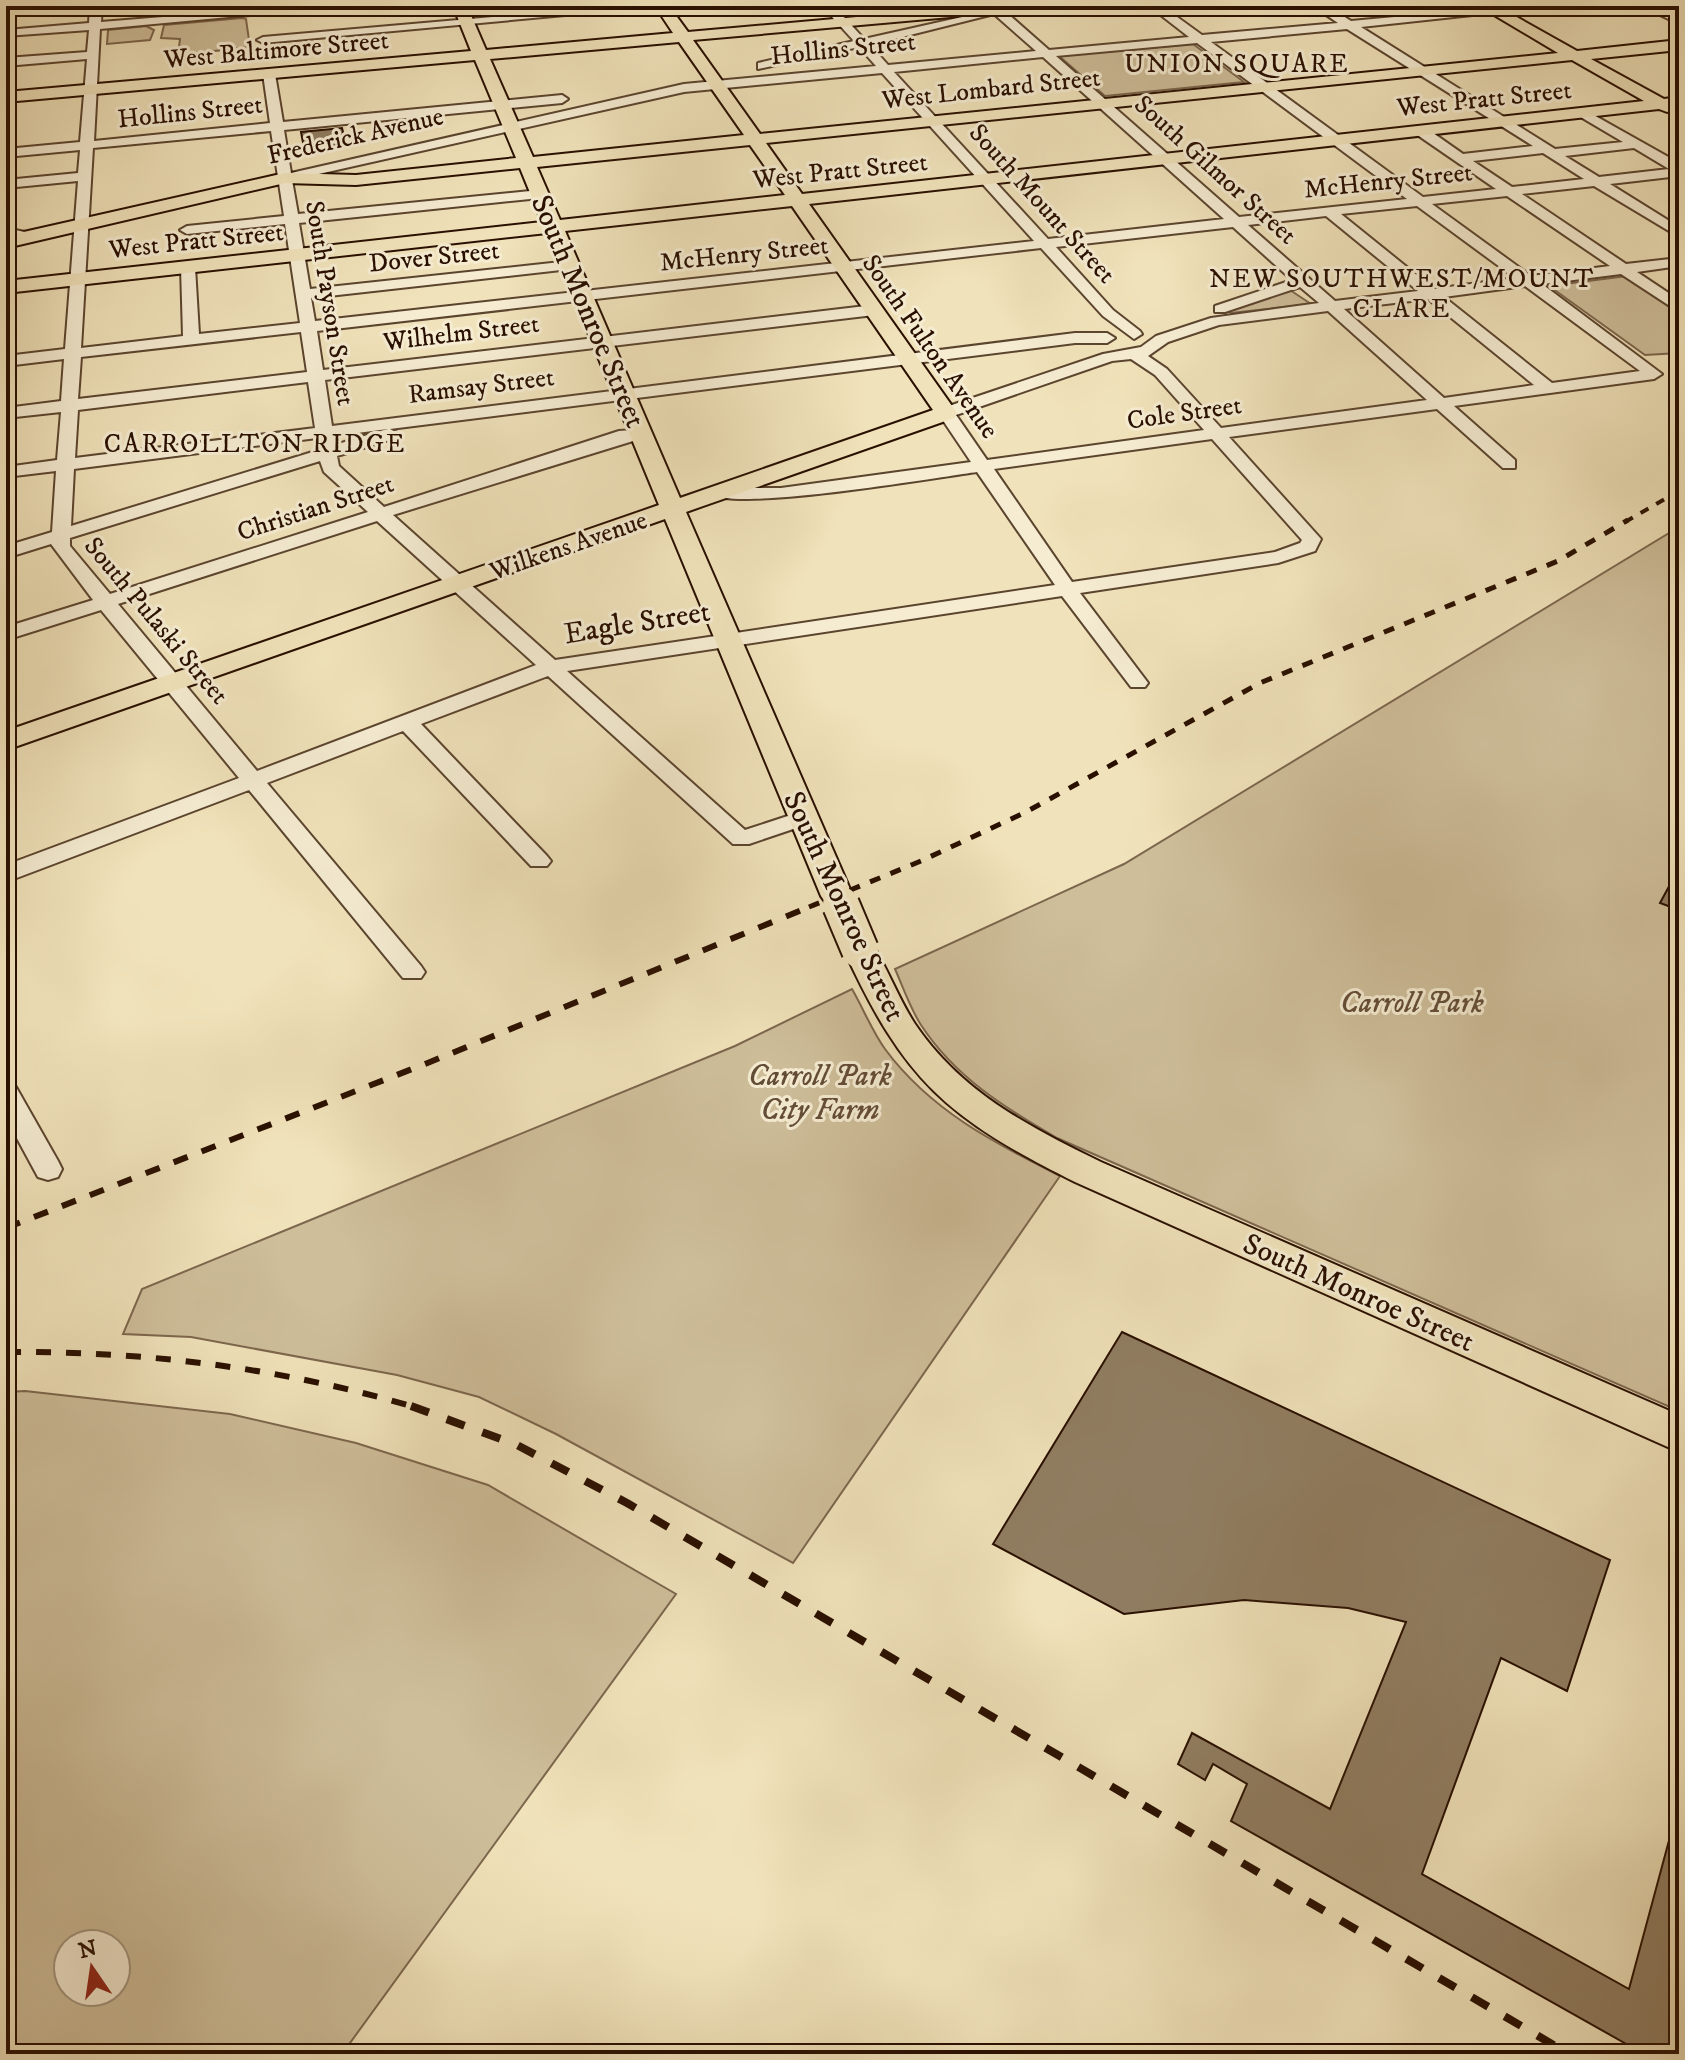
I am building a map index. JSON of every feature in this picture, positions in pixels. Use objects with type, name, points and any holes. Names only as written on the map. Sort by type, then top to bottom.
[{"type":"main road","name":"South Monroe Street","points":[[460,6],[875,983],[896,1024],[935,1078],[968,1107],[1022,1141],[1679,1434]]},
{"type":"main road","name":"South Fulton Avenue","points":[[660,6],[943,409]]},
{"type":"main road","name":"West Baltimore Street","points":[[6,97],[1028,6]]},
{"type":"main road","points":[[1490,8],[1574,56],[1670,103],[1679,114]]},
{"type":"main road","name":"West Lombard Street","points":[[286,183],[356,180],[1679,45]]},
{"type":"main road","name":"West Pratt Street","points":[[6,287],[1670,103]]},
{"type":"main road","name":"Frederick Avenue","points":[[6,242],[286,183]]},
{"type":"main road","name":"Wilkens Avenue","points":[[670,505],[720,493],[943,409]]},
{"type":"main road","name":"Wilkens Avenue","points":[[6,730],[168,679],[943,409]]},
{"type":"main road","name":"Wilkens Avenue","points":[[6,741],[168,679]]},
{"type":"street","points":[[6,9],[47,6]]},
{"type":"street","name":"South Pulaski Street","points":[[96,6],[60,547],[412,972]]},
{"type":"street","points":[[6,33],[259,9],[342,6]]},
{"type":"street","points":[[259,9],[263,43],[660,6]]},
{"type":"street","name":"South Mount Street","points":[[828,6],[1140,345],[1312,539],[1308,547]]},
{"type":"street","points":[[1155,6],[1528,281]]},
{"type":"street","points":[[1319,6],[1679,233]]},
{"type":"street","name":"Hollins Street","points":[[6,153],[621,94],[744,76],[883,68],[1349,25],[1490,8],[1549,6]]},
{"type":"street","points":[[1650,7],[1679,7]]},
{"type":"street","points":[[1650,7],[1679,21]]},
{"type":"street","points":[[744,76],[862,43],[984,15],[994,8]]},
{"type":"street","name":"South Gilmor Street","points":[[994,8],[1509,464]]},
{"type":"street","points":[[6,62],[92,55]]},
{"type":"street","name":"South Payson Street","points":[[269,74],[330,468],[741,839],[805,823]]},
{"type":"street","name":"Frederick Avenue","points":[[286,183],[511,125],[714,81]]},
{"type":"street","points":[[1583,113],[1679,170]]},
{"type":"street","points":[[1421,131],[1679,307]]},
{"type":"street","points":[[1460,158],[1636,144]]},
{"type":"street","name":"McHenry Street","points":[[6,361],[1679,170]]},
{"type":"street","points":[[6,184],[85,176]]},
{"type":"street","points":[[187,230],[540,194]]},
{"type":"street","points":[[1328,211],[1548,388]]},
{"type":"street","points":[[6,232],[29,237]]},
{"type":"street","points":[[1331,306],[1679,262]]},
{"type":"street","name":"Dover Street","points":[[303,294],[570,265]]},
{"type":"street","points":[[188,267],[191,340]]},
{"type":"street","name":"Wilkens Avenue","points":[[943,409],[1109,357],[1303,281]]},
{"type":"street","name":"Cole Street","points":[[720,493],[781,493],[1654,374],[1528,281]]},
{"type":"street","name":"Wilkens Avenue","points":[[1140,345],[1229,319],[1331,306]]},
{"type":"street","name":"Wilhelm Street","points":[[6,413],[874,310]]},
{"type":"street","name":"South Mount Street","points":[[1108,313],[1108,339]]},
{"type":"street","name":"Ramsay Street","points":[[6,472],[1079,337],[1140,345]]},
{"type":"street","name":"Wilkens Avenue","points":[[943,409],[1095,352],[1108,339]]},
{"type":"street","name":"South Fulton Avenue","points":[[943,409],[1067,589],[1138,683]]},
{"type":"street","points":[[6,552],[450,415]]},
{"type":"street","name":"Christian Street","points":[[6,634],[625,435],[640,433]]},
{"type":"street","name":"Eagle Street","points":[[6,874],[551,667],[1278,557],[1308,547]]},
{"type":"street","points":[[407,722],[539,861]]},
{"type":"street","points":[[6,1094],[48,1169]]},
{"type":"green space","points":[[246,19],[250,47],[178,55],[180,39],[161,38],[164,25]]},
{"type":"green space","points":[[146,26],[154,30],[150,40],[107,44],[108,30]]},
{"type":"green space","name":"UNION SQUARE","points":[[1193,44],[1244,82],[1105,96],[1059,56]]},
{"type":"green space","points":[[1627,276],[1679,309],[1679,353],[1645,355],[1549,286]]},
{"type":"green space","points":[[1290,290],[1311,304],[1231,313],[1225,310]]},
{"type":"green space","name":"Carroll Park","points":[[1679,527],[1679,1411],[1057,1138],[1000,1103],[965,1076],[934,1044],[921,1025],[895,969],[1124,864]]},
{"type":"green space","name":"Carroll Park City Farm","points":[[852,989],[885,1049],[922,1090],[987,1137],[1060,1176],[793,1563],[556,1434],[479,1397],[397,1375],[191,1337],[123,1334],[142,1289],[735,1046]]},
{"type":"green space","points":[[25,1391],[230,1414],[356,1443],[488,1485],[676,1594],[342,2054],[6,2054],[6,1392]]},
{"type":"building","points":[[342,128],[346,144],[304,148],[301,132]]},
{"type":"building","points":[[1679,868],[1679,910],[1660,903]]},
{"type":"building","points":[[1122,1332],[1610,1560],[1567,1691],[1501,1658],[1422,1874],[1629,1989],[1674,1822],[1679,1823],[1679,2054],[1644,2054],[1231,1821],[1247,1784],[1213,1764],[1205,1780],[1178,1764],[1192,1733],[1330,1809],[1406,1622],[1348,1608],[1244,1600],[1124,1614],[993,1544]]},
{"type":"railway","points":[[1625,522],[1679,491]]},
{"type":"railway","points":[[809,907],[921,861],[1026,812],[1260,683],[1558,561],[1628,520]]},
{"type":"railway","points":[[6,1228],[430,1062],[814,905]]},
{"type":"railway","points":[[6,1352],[111,1355],[214,1365],[316,1382],[412,1406]]},
{"type":"railway","points":[[412,1406],[418,1408]]},
{"type":"railway","points":[[412,1406],[517,1445],[627,1503],[1569,2054]]},
{"type":"district","name":"UNION SQUARE","points":[[1237,63]]},
{"type":"district","name":"NEW SOUTHWEST/MOUNT CLARE","points":[[1402,293]]},
{"type":"district","name":"CARROLLTON RIDGE","points":[[255,443]]}]
